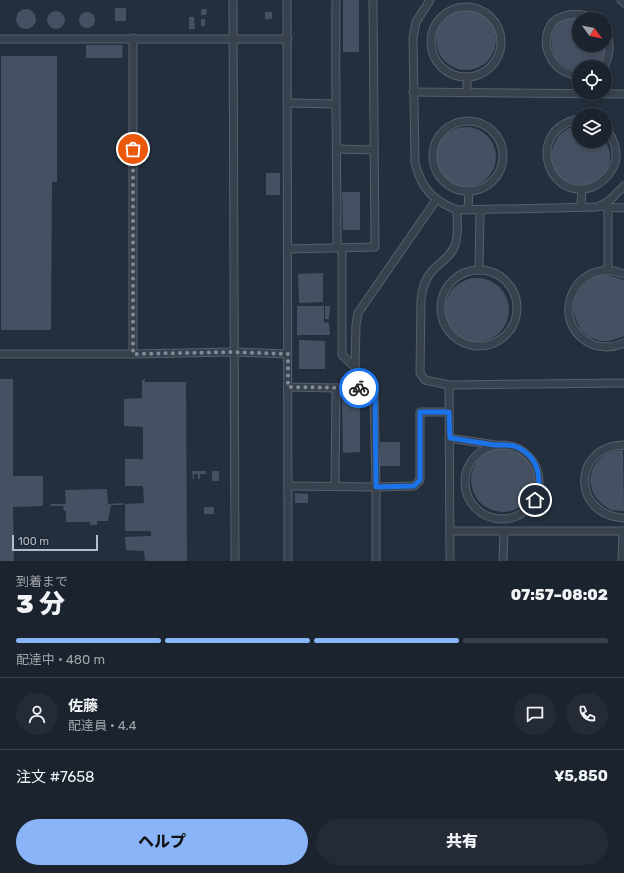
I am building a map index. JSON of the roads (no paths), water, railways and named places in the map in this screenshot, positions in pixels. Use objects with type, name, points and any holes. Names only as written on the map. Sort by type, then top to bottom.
[{"type":"lane","points":[[233,0],[235,561]]},
{"type":"lane","points":[[288,0],[288,561]]},
{"type":"lane","points":[[336,0],[335,104],[338,149],[342,355],[355,367]]},
{"type":"lane","points":[[288,248],[375,247],[373,0]]},
{"type":"lane","points":[[430,0],[416,22],[413,37],[415,163],[419,177],[426,190],[436,200],[457,210],[597,207],[624,208]]},
{"type":"lane","points":[[621,0],[624,3]]},
{"type":"lane","points":[[464,7],[475,8],[489,16],[499,29],[501,40],[500,51],[495,61],[488,69],[468,77],[456,75],[445,70],[437,61],[432,44],[435,26],[442,17],[452,10],[464,7]]},
{"type":"lane","points":[[572,75],[560,69],[552,60],[547,49],[546,37],[550,26],[557,16],[567,10],[578,7]]},
{"type":"lane","points":[[610,60],[614,50],[614,34]]},
{"type":"lane","points":[[133,38],[133,354]]},
{"type":"lane","points":[[0,39],[288,39]]},
{"type":"lane","points":[[467,92],[468,77]]},
{"type":"lane","points":[[413,92],[572,93]]},
{"type":"lane","points":[[612,94],[624,94]]},
{"type":"lane","points":[[288,103],[335,104]]},
{"type":"lane","points":[[465,121],[476,122],[490,130],[500,143],[502,154],[501,165],[493,179],[480,188],[469,190],[457,189],[446,183],[438,174],[434,164],[433,152],[436,140],[444,130],[453,124],[465,121]]},
{"type":"lane","points":[[572,121],[567,122],[557,129],[550,138],[546,150],[547,162],[552,173],[560,182],[570,187],[582,189],[593,187],[603,181],[610,173],[615,163],[616,152],[612,138]]},
{"type":"lane","points":[[338,149],[374,150]]},
{"type":"lane","points":[[597,207],[609,201],[624,186]]},
{"type":"lane","points":[[581,208],[582,189]]},
{"type":"lane","points":[[468,210],[469,190]]},
{"type":"lane","points":[[355,388],[356,324],[358,313],[436,200]]},
{"type":"lane","points":[[608,208],[608,270]]},
{"type":"lane","points":[[457,210],[457,237],[455,246],[450,255],[427,278],[421,300],[420,373],[425,380],[449,385],[624,383]]},
{"type":"lane","points":[[479,270],[480,210]]},
{"type":"lane","points":[[479,270],[488,271],[499,275],[508,283],[514,293],[517,305],[516,317],[508,332],[494,344],[482,347],[470,346],[459,342],[450,334],[444,324],[441,312],[444,294],[454,279],[464,273],[479,270]]},
{"type":"lane","points":[[624,274],[608,270],[592,273],[582,280],[574,289],[569,300],[568,312],[571,324],[578,334],[587,342],[598,346],[610,347],[624,342]]},
{"type":"lane","points":[[0,354],[234,352],[288,354]]},
{"type":"lane","points":[[449,385],[450,561]]},
{"type":"lane","points":[[288,387],[368,388],[374,392],[376,561]]},
{"type":"lane","points":[[335,486],[336,388]]},
{"type":"lane","points":[[288,486],[414,486],[418,484],[420,480],[420,412],[449,412]]},
{"type":"lane","points":[[450,438],[517,447],[533,460],[540,480],[539,490],[535,500],[518,516],[506,519],[494,518],[483,514],[474,506],[468,496],[465,484],[466,473],[471,462],[482,451],[496,445]]},
{"type":"lane","points":[[624,445],[605,448],[596,454],[585,473],[584,484],[587,496],[593,506],[607,516],[624,518]]},
{"type":"lane","points":[[451,531],[624,531],[622,561]]},
{"type":"lane","points":[[503,561],[504,531]]}]
